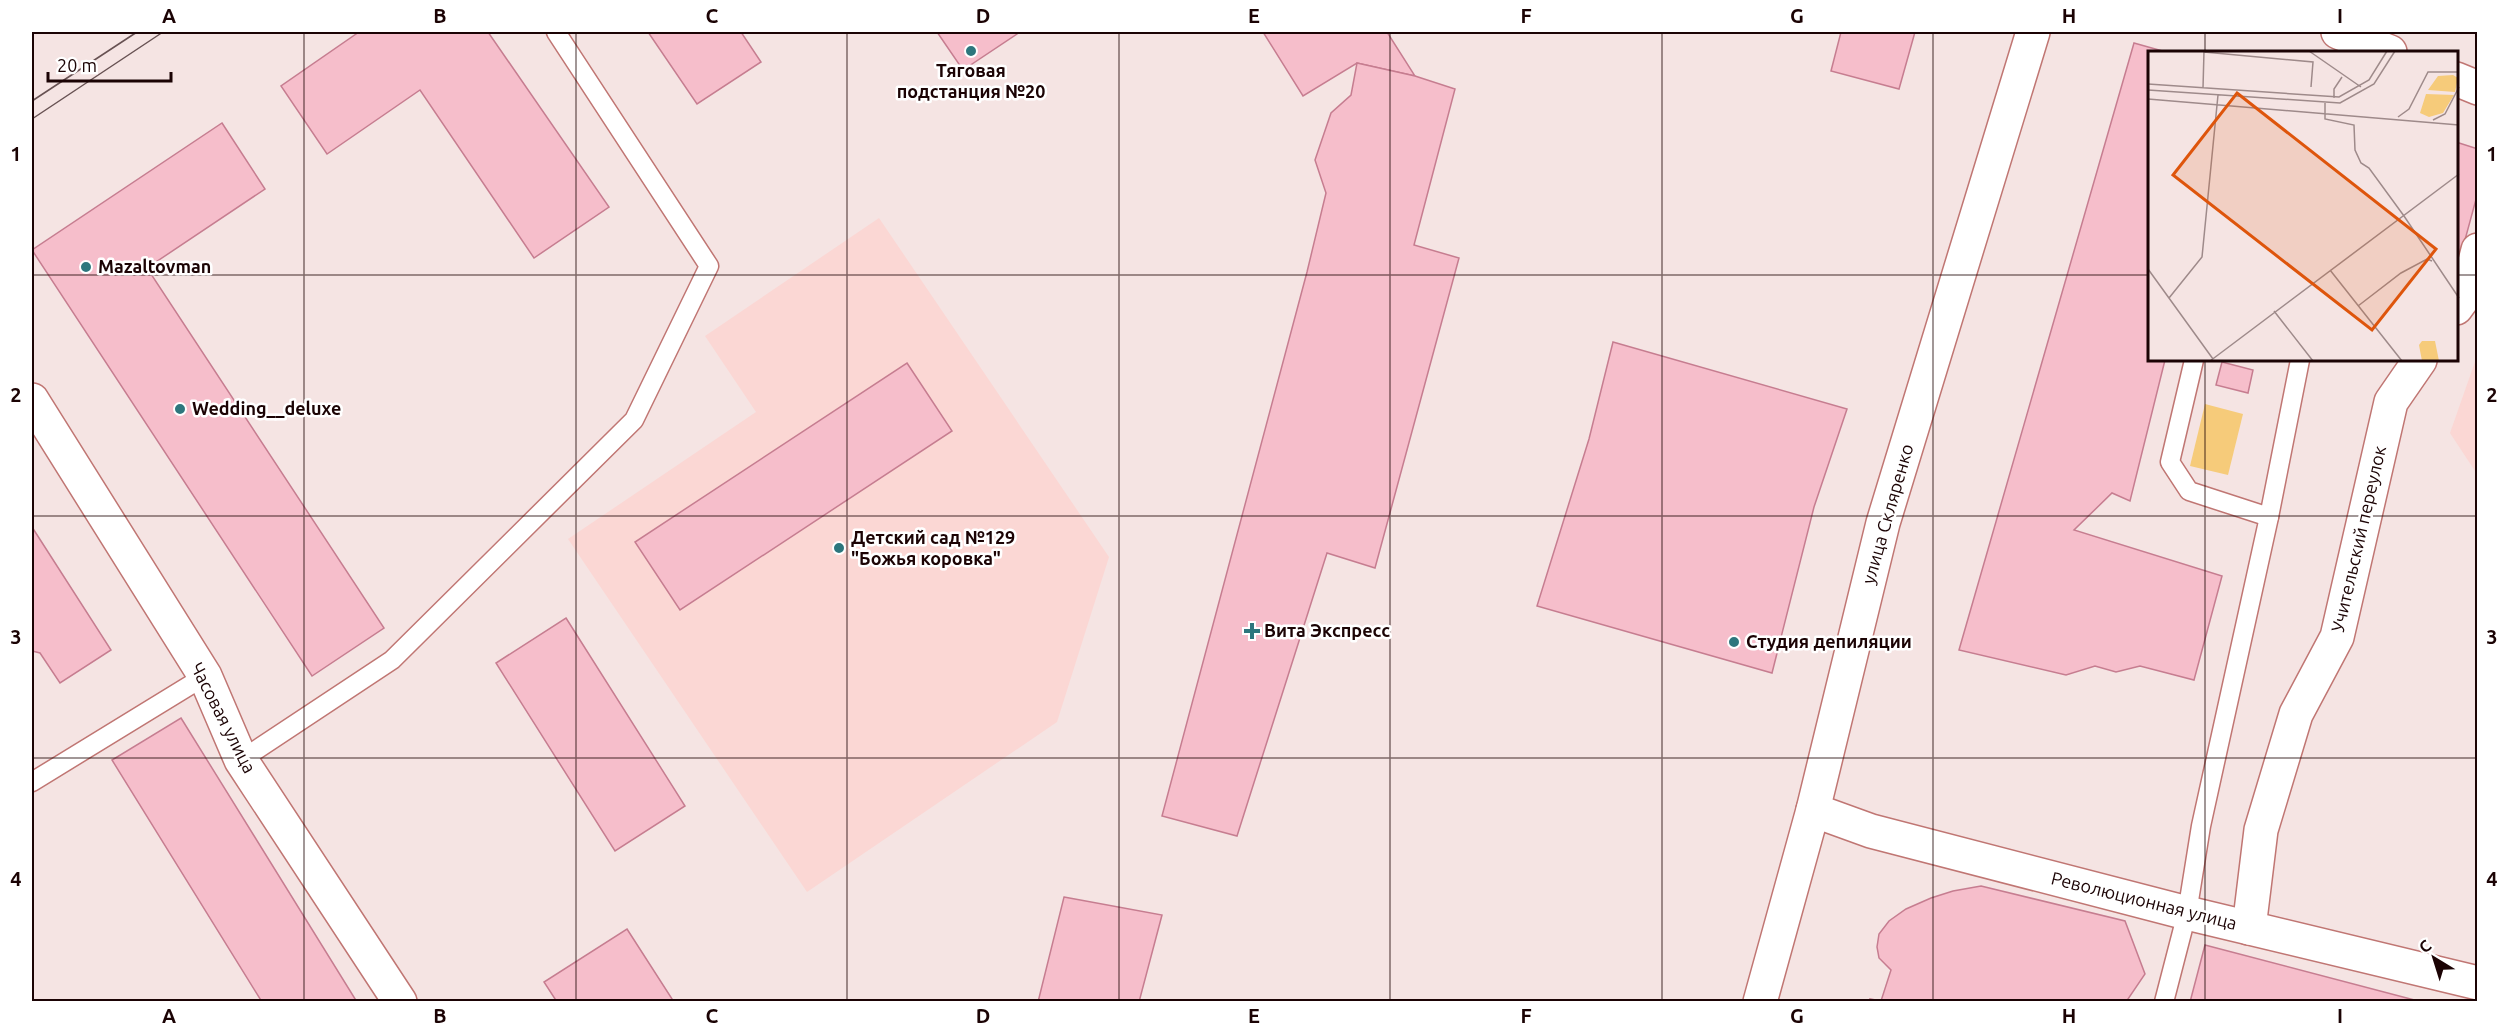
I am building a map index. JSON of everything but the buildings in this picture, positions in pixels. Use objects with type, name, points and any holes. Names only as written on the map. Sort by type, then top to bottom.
[{"type":"street","name":"улица Скляренко","points":[[1760,1002],[1813,810],[1883,524],[2033,32]]},
{"type":"street","points":[[2338,32],[2387,51]]},
{"type":"street","points":[[2458,79],[2478,88]]},
{"type":"street","points":[[2458,306],[2466,293],[2478,250]]},
{"type":"street","name":"Учительский переулок","points":[[2249,928],[2261,830],[2296,714],[2337,637],[2391,402],[2419,362]]},
{"type":"street","name":"Часовая улица","points":[[32,400],[205,676],[241,760],[400,1002]]},
{"type":"street","name":"Революционная улица","points":[[1813,810],[1871,831],[2187,913],[2478,983]]},
{"type":"lane","points":[[241,760],[392,660],[634,420],[709,266],[556,32]]},
{"type":"lane","points":[[2194,362],[2170,462],[2189,491],[2269,517]]},
{"type":"lane","points":[[2164,1002],[2187,913],[2201,826],[2269,517],[2300,362]]},
{"type":"lane","points":[[32,782],[205,676]]},
{"type":"shaded area","name":"Детский сад №129 \"Божья коровка\"","points":[[879,218],[1109,557],[1057,722],[807,892],[568,539],[756,412],[705,336]]},
{"type":"shaded area","points":[[2477,356],[2477,474],[2450,433]]},
{"type":"shaded area","points":[[2205,404],[2243,414],[2228,475],[2190,466]]},
{"type":"tram line","points":[[32,101],[137,32]]},
{"type":"tram line","points":[[32,119],[163,32]]},
{"type":"place","name":"Тяговая подстанция №20","points":[[971,51]]},
{"type":"place","name":"Mazaltovman","points":[[86,267]]},
{"type":"place","name":"Wedding__deluxe","points":[[180,409]]},
{"type":"place","name":"Детский сад №129 \"Божья коровка\"","points":[[839,548]]},
{"type":"place","name":"Вита Экспресс","points":[[1252,631]]},
{"type":"place","name":"Студия депиляции","points":[[1734,642]]}]
